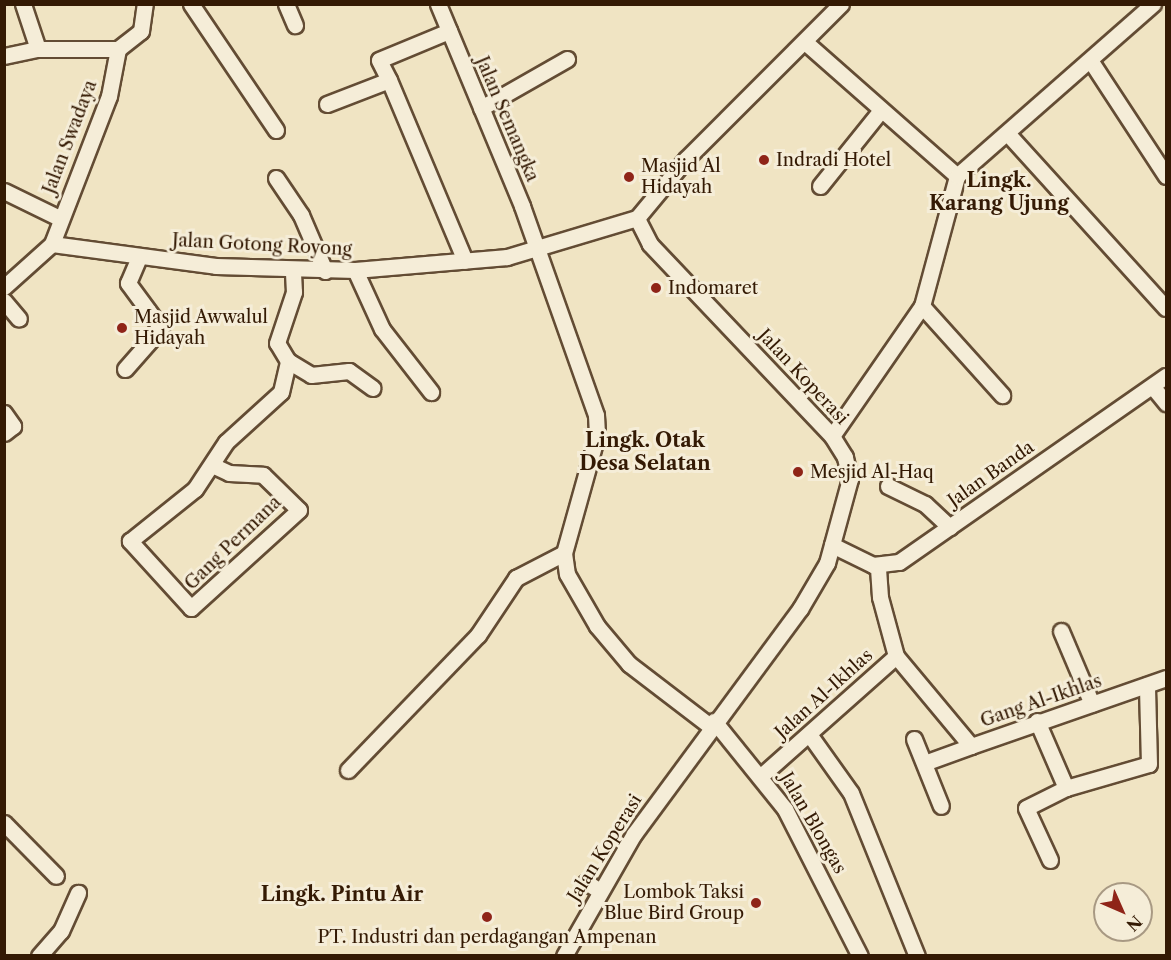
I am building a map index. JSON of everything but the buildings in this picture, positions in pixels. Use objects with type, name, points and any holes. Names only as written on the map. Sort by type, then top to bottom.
[{"type":"street","points":[[23,4],[38,49]]},
{"type":"street","points":[[4,57],[38,49],[118,49],[141,31],[145,4]]},
{"type":"street","points":[[191,4],[276,130]]},
{"type":"street","points":[[286,4],[295,25]]},
{"type":"street","name":"Jalan Semangka","points":[[438,4],[538,249],[598,426],[564,553]]},
{"type":"street","points":[[637,218],[686,159],[841,4]]},
{"type":"street","points":[[832,436],[922,306],[957,176],[1092,63],[1153,4]]},
{"type":"street","points":[[1161,4],[1167,10]]},
{"type":"street","points":[[449,31],[379,60],[465,261]]},
{"type":"street","points":[[805,42],[957,176]]},
{"type":"street","name":"Jalan Swadaya","points":[[52,244],[59,218],[109,96],[118,49]]},
{"type":"street","points":[[482,108],[567,59]]},
{"type":"street","points":[[1092,63],[1167,176]]},
{"type":"street","points":[[327,104],[389,80]]},
{"type":"street","points":[[820,186],[881,110]]},
{"type":"street","points":[[1008,134],[1167,308]]},
{"type":"street","points":[[276,178],[301,215],[325,271]]},
{"type":"street","points":[[4,191],[59,218]]},
{"type":"street","name":"Jalan Gotong Royong","points":[[52,244],[139,257],[293,270],[355,270],[465,261],[538,249],[637,218]]},
{"type":"street","name":"Jalan Koperasi","points":[[564,956],[600,891],[712,723],[816,586],[832,545],[850,479],[845,457],[832,436],[650,244],[637,218]]},
{"type":"street","points":[[4,287],[52,244]]},
{"type":"street","points":[[125,369],[161,328],[128,283],[139,257]]},
{"type":"street","name":"Gang Permana","points":[[212,465],[229,472],[263,475],[299,510],[191,608],[130,541],[184,499],[244,422],[281,392],[288,361],[277,344],[294,292],[293,270]]},
{"type":"street","points":[[355,270],[382,330],[431,392]]},
{"type":"street","points":[[4,301],[19,319]]},
{"type":"street","points":[[922,306],[1002,395]]},
{"type":"street","points":[[288,361],[311,375],[349,371],[372,388]]},
{"type":"street","name":"Jalan Banda","points":[[878,566],[899,562],[1167,376]]},
{"type":"street","points":[[1153,387],[1167,403]]},
{"type":"street","points":[[4,413],[13,426],[4,433]]},
{"type":"street","points":[[888,486],[925,504],[950,527]]},
{"type":"street","points":[[832,545],[878,566]]},
{"type":"street","points":[[348,770],[478,636],[516,578],[564,553]]},
{"type":"street","name":"Jalan Blongas","points":[[564,553],[576,591],[615,649],[655,689],[712,723],[762,775],[828,886],[860,956]]},
{"type":"street","name":"Jalan Al-Ikhlas","points":[[762,775],[896,656],[880,597],[878,566]]},
{"type":"street","points":[[1061,631],[1092,704]]},
{"type":"street","name":"Gang Al-Ikhlas","points":[[896,656],[971,746],[1037,721],[1167,678]]},
{"type":"street","points":[[1050,860],[1024,811],[1066,788],[1150,762],[1147,685]]},
{"type":"street","points":[[1037,721],[1066,788]]},
{"type":"street","points":[[808,734],[851,793],[917,956]]},
{"type":"street","points":[[914,739],[927,762],[941,806]]},
{"type":"street","points":[[927,762],[971,746]]},
{"type":"street","points":[[4,823],[56,876]]},
{"type":"street","points":[[586,882],[600,891]]},
{"type":"street","points":[[39,956],[61,931],[78,893]]},
{"type":"place","name":"Indradi Hotel","points":[[764,160]]},
{"type":"place","name":"Masjid Al Hidayah","points":[[629,177]]},
{"type":"place","name":"Indomaret","points":[[656,288]]},
{"type":"place","name":"Masjid Awwalul Hidayah","points":[[122,328]]},
{"type":"place","name":"Mesjid Al-Haq","points":[[798,472]]},
{"type":"place","name":"Lombok Taksi Blue Bird Group","points":[[756,903]]},
{"type":"place","name":"PT. Industri dan perdagangan Ampenan","points":[[487,917]]},
{"type":"district","name":"Lingk. Karang Ujung","points":[[999,192]]},
{"type":"district","name":"Lingk. Otak Desa Selatan","points":[[645,452]]},
{"type":"district","name":"Lingk. Pintu Air","points":[[342,894]]}]
